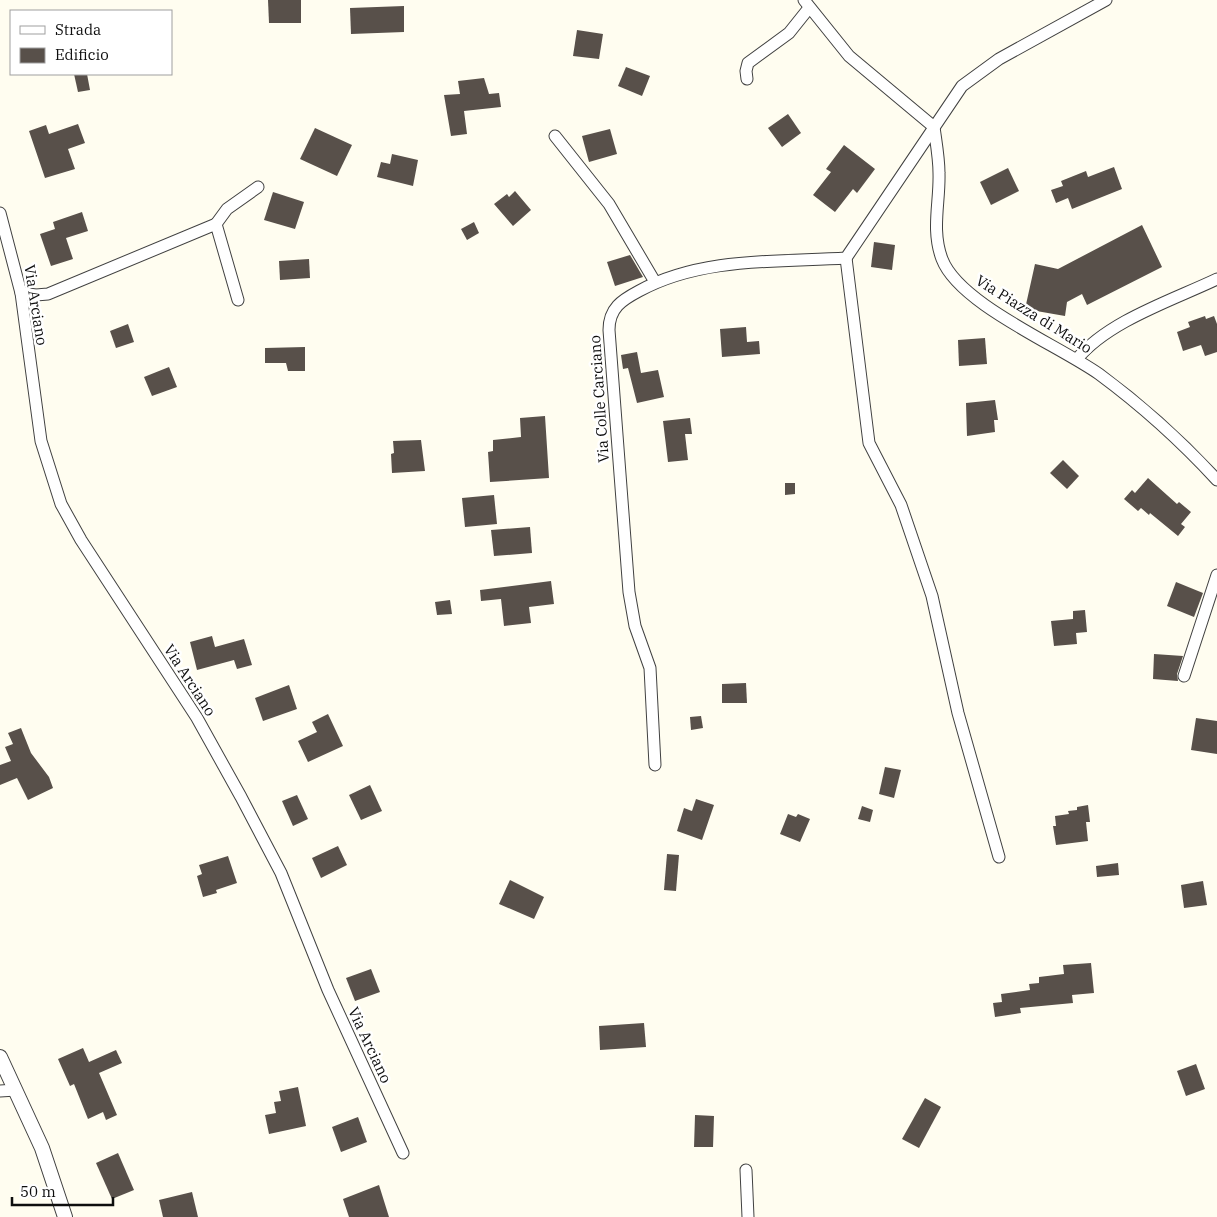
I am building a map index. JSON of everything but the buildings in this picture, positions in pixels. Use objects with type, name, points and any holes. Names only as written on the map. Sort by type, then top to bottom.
[{"type":"street","points":[[999,857],[958,713],[932,596],[901,504],[869,443],[846,258],[934,128],[956,92],[971,78],[1005,56],[1106,0]]},
{"type":"street","points":[[747,79],[748,63],[789,33],[806,4],[849,56],[934,128]]},
{"type":"street","name":"Via Piazza di Mario","points":[[934,128],[939,172],[936,213],[938,242],[946,266],[958,282],[980,300],[1077,359],[1131,400],[1217,480]]},
{"type":"street","points":[[555,136],[609,204],[655,282]]},
{"type":"street","points":[[22,293],[36,296],[48,294],[216,224],[227,209],[258,187]]},
{"type":"street","name":"Via Arciano","points":[[0,213],[22,293],[41,441],[61,504],[81,540],[197,718],[281,873],[328,990],[403,1153]]},
{"type":"street","points":[[216,224],[238,300]]},
{"type":"street","name":"Via Colle Carciano","points":[[655,765],[650,668],[635,626],[628,592],[609,330],[610,316],[618,304],[655,282],[681,272],[708,267],[846,258]]},
{"type":"street","points":[[1077,359],[1093,342],[1112,328],[1217,279]]},
{"type":"street","points":[[1184,676],[1217,575]]},
{"type":"street","points":[[0,1058],[48,1164],[65,1217]]},
{"type":"street","points":[[0,1090],[16,1090]]},
{"type":"street","points":[[746,1170],[748,1217]]}]
